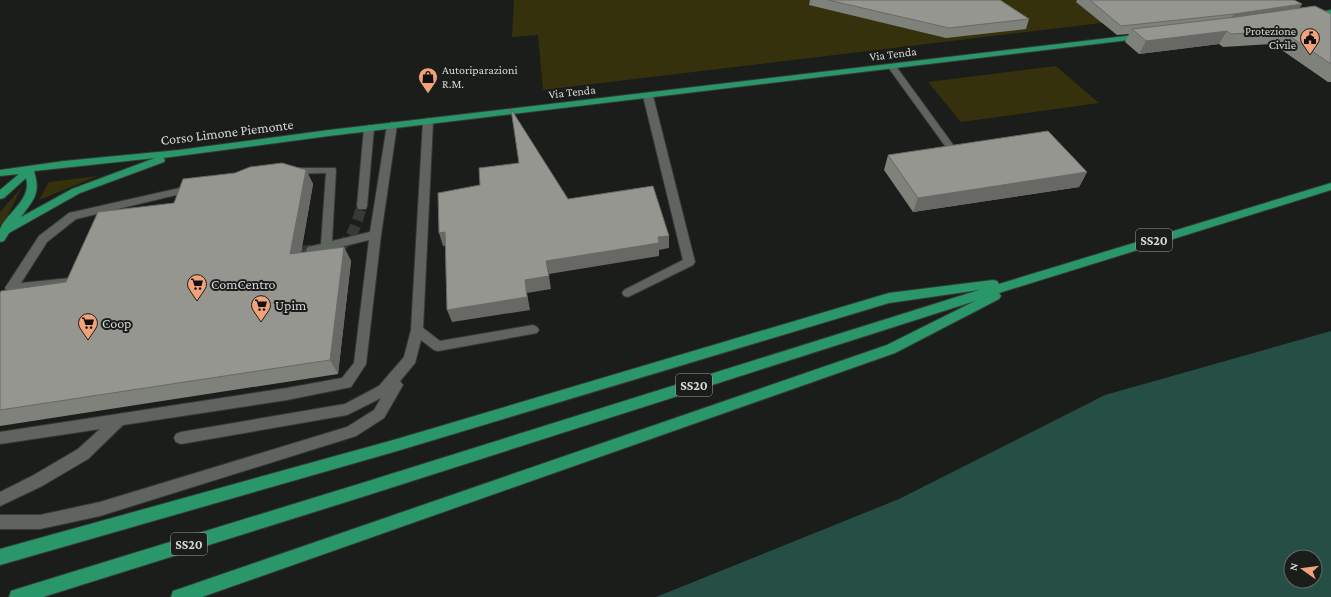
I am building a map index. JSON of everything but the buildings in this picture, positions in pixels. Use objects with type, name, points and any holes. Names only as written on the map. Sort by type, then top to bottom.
[{"type":"main road","points":[[1308,14],[1331,12]]},
{"type":"main road","name":"Via Tenda","points":[[458,118],[1154,35]]},
{"type":"main road","name":"Corso Limone Piemonte","points":[[0,173],[64,164],[179,153],[392,125],[458,118]]},
{"type":"main road","points":[[4,234],[40,210],[76,191],[179,153]]},
{"type":"main road","points":[[0,196],[29,170],[33,184],[30,196],[4,234]]},
{"type":"main road","name":"SS20","points":[[17,597],[362,490],[1026,280],[1331,186]]},
{"type":"main road","points":[[0,557],[405,443],[889,298],[1026,280]]},
{"type":"main road","points":[[179,597],[891,349],[1026,280]]},
{"type":"lane","points":[[892,67],[951,148]]},
{"type":"lane","points":[[628,293],[689,262],[648,96]]},
{"type":"lane","points":[[0,522],[40,522],[100,509],[351,432],[379,414],[410,359],[418,330],[428,121]]},
{"type":"lane","points":[[0,438],[287,394],[346,383],[360,364],[375,235],[392,125]]},
{"type":"lane","points":[[362,206],[369,128]]},
{"type":"lane","points":[[276,172],[331,170],[326,246]]},
{"type":"lane","points":[[4,300],[43,239],[74,216],[201,186]]},
{"type":"lane","points":[[312,250],[375,235]]},
{"type":"lane","points":[[11,288],[70,282]]},
{"type":"lane","points":[[418,330],[438,346],[533,330]]},
{"type":"lane","points":[[181,438],[348,409],[384,390],[410,359]]},
{"type":"lane","points":[[0,499],[37,481],[83,454],[119,420]]},
{"type":"shaded area","points":[[514,0],[1273,0],[1276,2],[543,90],[538,35],[512,37]]},
{"type":"shaded area","points":[[1056,66],[1099,103],[961,122],[928,82]]},
{"type":"shaded area","points":[[98,176],[39,200],[49,182]]},
{"type":"shaded area","points":[[22,187],[5,221],[0,226],[0,212]]},
{"type":"shaded area","points":[[1331,331],[1331,597],[656,597],[899,499],[1105,395]]},
{"type":"tunnel","points":[[339,247],[352,234],[362,206]]},
{"type":"tunnel","points":[[285,254],[312,250]]},
{"type":"place","name":"Protezione Civile","points":[[1310,55]]},
{"type":"place","name":"Autoriparazioni R.M.","points":[[428,94]]},
{"type":"place","name":"ComCentro","points":[[197,301]]},
{"type":"place","name":"Upim","points":[[261,322]]},
{"type":"place","name":"Coop","points":[[88,340]]}]
